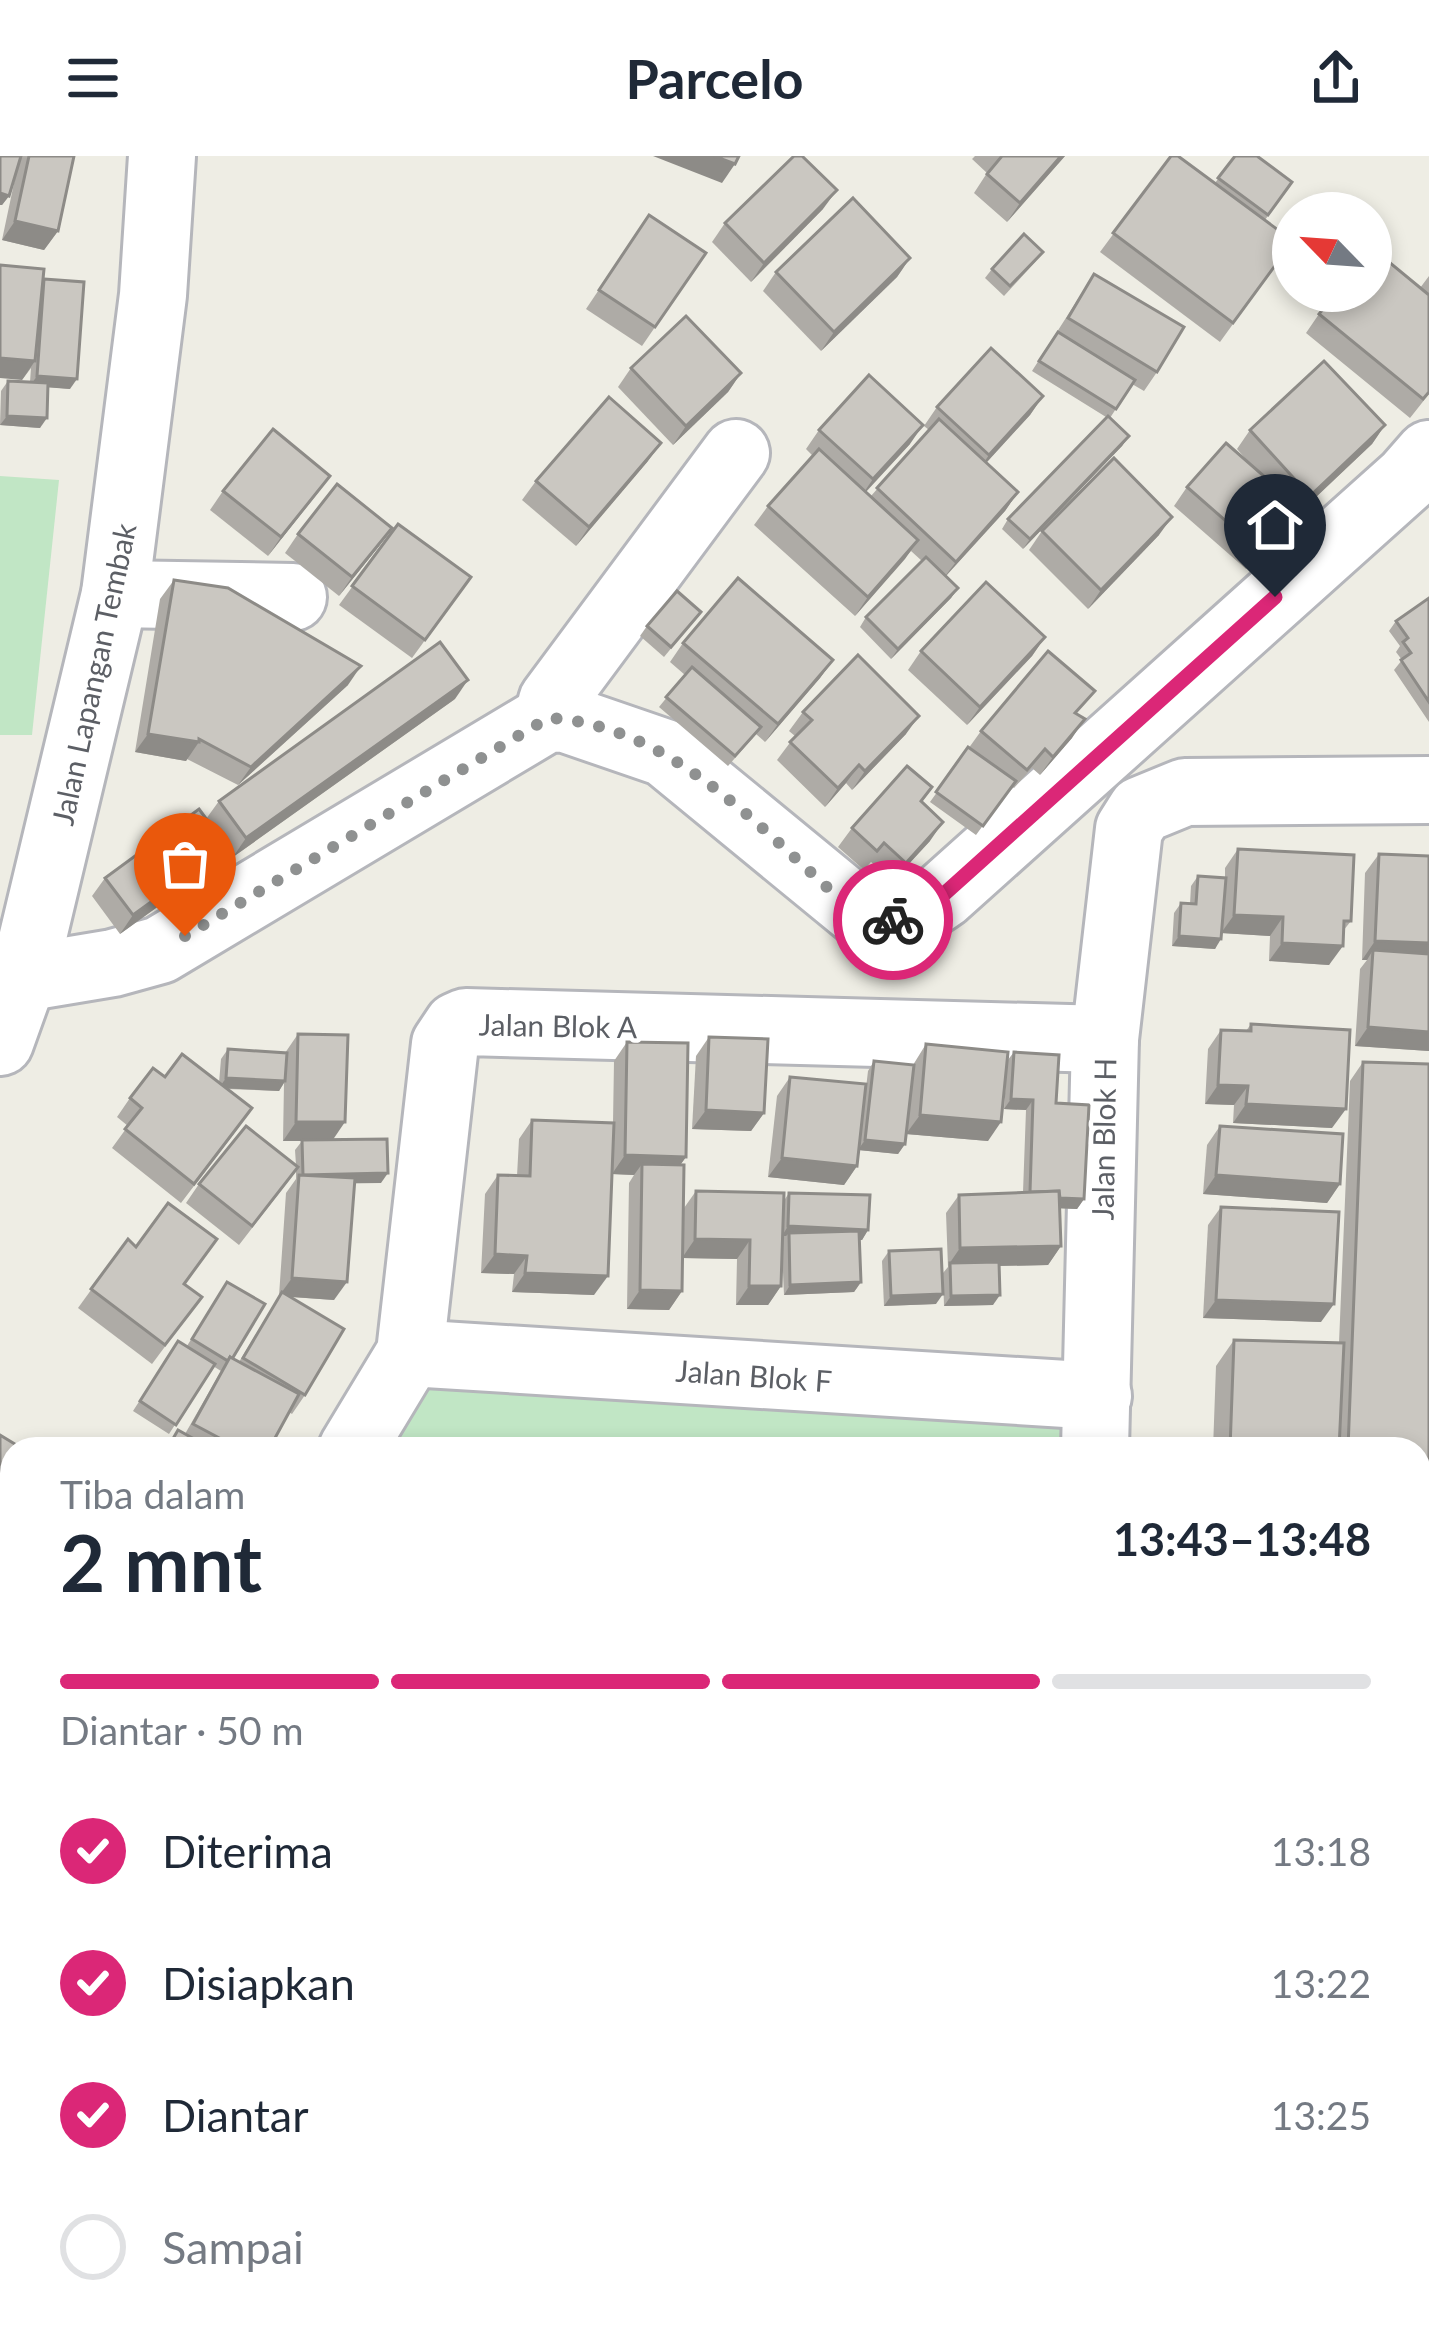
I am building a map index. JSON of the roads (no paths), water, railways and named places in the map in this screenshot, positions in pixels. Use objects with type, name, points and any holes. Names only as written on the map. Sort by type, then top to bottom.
[{"type":"street","name":"Jalan Lapangan Tembak","points":[[0,1042],[23,978],[115,594],[153,295],[162,156]]},
{"type":"street","points":[[548,718],[562,687],[736,453]]},
{"type":"street","points":[[23,978],[160,950],[548,718],[566,719],[665,752],[849,907],[877,920],[916,914],[943,895],[1408,478],[1429,454]]},
{"type":"street","points":[[115,594],[293,597]]},
{"type":"street","name":"Jalan Blok H","points":[[1096,1423],[1105,1039],[1129,830],[1141,810],[1185,792],[1429,790]]},
{"type":"street","name":"Jalan Blok A","points":[[359,1437],[410,1353],[445,1044],[457,1026],[466,1022],[1105,1039]]},
{"type":"street","name":"Jalan Blok F","points":[[410,1353],[1096,1423]]}]
